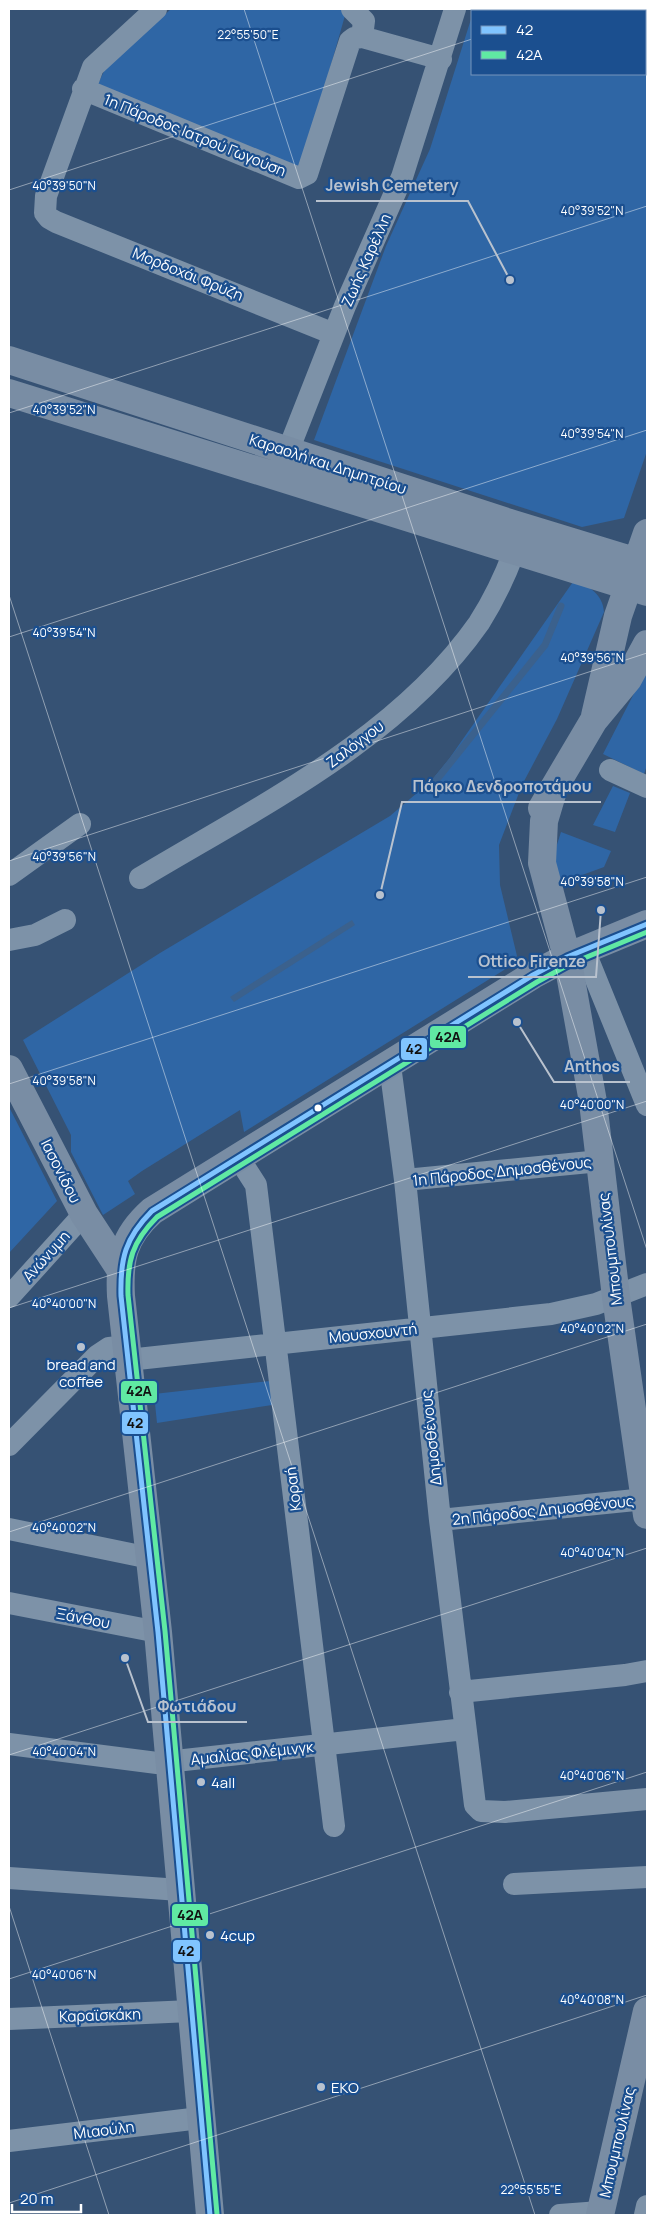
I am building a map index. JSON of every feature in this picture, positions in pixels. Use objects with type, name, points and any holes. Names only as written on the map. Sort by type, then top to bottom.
[{"type":"main road","name":"Καραολή και Δημητρίου","points":[[9,360],[288,451],[640,576]]},
{"type":"main road","name":"Καραολή και Δημητρίου","points":[[9,392],[514,552],[640,576]]},
{"type":"main road","points":[[594,720],[609,649],[640,576],[647,533]]},
{"type":"main road","points":[[594,720],[628,679],[647,644]]},
{"type":"main road","name":"Μπουμπουλίνας","points":[[594,720],[535,821],[530,866],[535,894],[568,957],[600,1161],[616,1297],[646,1507]]},
{"type":"main road","points":[[210,2215],[158,1632],[120,1269],[129,1238],[143,1219],[152,1211],[238,1157],[568,957],[647,924]]},
{"type":"main road","name":"Ιασονίδου","points":[[9,1069],[84,1214],[120,1269]]},
{"type":"main road","name":"Μπουμπουλίνας","points":[[600,2213],[647,2011]]},
{"type":"street","points":[[83,90],[93,67],[156,9]]},
{"type":"street","points":[[352,9],[364,21],[362,37],[441,59]]},
{"type":"street","name":"Ζωής Καρέλλη","points":[[288,451],[334,334],[402,177],[441,59],[455,9]]},
{"type":"street","name":"1η Πάροδος Ιατρού Γωγούση","points":[[83,90],[299,178],[307,174],[350,41],[354,38],[362,37]]},
{"type":"street","name":"Μορδοχάι Φρύζη","points":[[83,90],[46,196],[45,213],[49,218],[334,334]]},
{"type":"street","name":"Ζαλόγγου","points":[[140,878],[308,777],[356,745],[392,714],[429,680],[478,624],[514,552]]},
{"type":"street","points":[[610,770],[647,787]]},
{"type":"street","points":[[9,875],[80,824]]},
{"type":"street","points":[[9,940],[35,935],[65,920]]},
{"type":"street","points":[[568,957],[647,1105]]},
{"type":"street","name":"Δημοσθένους","points":[[390,1065],[405,1180],[440,1520],[471,1786],[475,1805],[478,1809],[486,1812],[505,1812],[647,1799]]},
{"type":"street","name":"Κοραή","points":[[238,1157],[256,1185],[334,1826]]},
{"type":"street","name":"1η Πάροδος Δημοσθένους","points":[[405,1180],[600,1161]]},
{"type":"street","name":"Ανώνυμη","points":[[9,1297],[84,1214]]},
{"type":"street","name":"Μουσχουντή","points":[[9,1445],[97,1356],[108,1348],[128,1353],[276,1344],[551,1314],[616,1297],[647,1284]]},
{"type":"street","name":"2η Πάροδος Δημοσθένους","points":[[440,1520],[646,1507]]},
{"type":"street","points":[[9,1529],[150,1558]]},
{"type":"street","name":"Ξάνθου","points":[[9,1603],[158,1632]]},
{"type":"street","points":[[460,1692],[625,1675],[647,1671]]},
{"type":"street","name":"Αμαλίας Φλέμινγκ","points":[[9,1744],[138,1761],[170,1762],[465,1729]]},
{"type":"street","points":[[514,1884],[647,1877]]},
{"type":"street","points":[[9,1878],[180,1890]]},
{"type":"street","name":"Καραϊσκάκη","points":[[9,2019],[191,2011]]},
{"type":"street","name":"Μιαούλη","points":[[9,2141],[200,2118]]},
{"type":"street","points":[[644,2215],[647,2206]]},
{"type":"street","points":[[560,2215],[600,2213]]},
{"type":"shaded area","points":[[171,9],[342,9],[346,12],[301,170],[97,86],[105,69]]},
{"type":"shaded area","points":[[647,9],[647,451],[624,518],[582,527],[314,440],[386,246],[430,149],[471,19],[471,75],[646,75],[646,10],[474,10]]},
{"type":"shaded area","points":[[575,579],[590,588],[598,596],[604,612],[557,719],[522,785],[499,845],[500,885],[517,956],[504,970],[244,1132],[240,1110],[142,1171],[128,1181],[135,1194],[103,1215],[71,1152],[71,1135],[23,1040],[160,953],[390,816],[431,781],[449,759]]},
{"type":"shaded area","points":[[647,668],[647,765],[644,774],[603,754]]},
{"type":"shaded area","points":[[613,786],[630,793],[615,832],[593,825]]},
{"type":"shaded area","points":[[561,832],[611,851],[604,867],[555,885],[553,857]]},
{"type":"shaded area","points":[[352,920],[355,925],[234,1002],[230,997]]},
{"type":"shaded area","points":[[9,1107],[57,1201],[9,1253]]},
{"type":"shaded area","points":[[270,1381],[272,1405],[157,1423],[154,1394]]},
{"type":"waterway","points":[[430,788],[545,645],[561,606]]},
{"type":"transit line","name":"42","points":[[210,2215],[158,1632],[121,1296],[123,1260],[126,1250],[136,1230],[152,1211],[533,975],[567,957],[647,924]]},
{"type":"transit line","name":"42Α","points":[[217,2214],[165,1631],[128,1295],[130,1262],[133,1253],[142,1235],[157,1217],[537,982],[570,964],[647,932]]},
{"type":"place","name":"Jewish Cemetery","points":[[510,280]]},
{"type":"place","name":"Πάρκο Δενδροποτάμου","points":[[380,895]]},
{"type":"place","name":"Ottico Firenze","points":[[601,910]]},
{"type":"place","name":"Anthos","points":[[517,1022]]},
{"type":"place","name":"bread and coffee","points":[[81,1347]]},
{"type":"place","name":"Φωτιάδου","points":[[125,1658]]},
{"type":"place","name":"4all","points":[[201,1782]]},
{"type":"place","name":"4cup","points":[[210,1935]]},
{"type":"place","name":"EKO","points":[[321,2087]]}]
